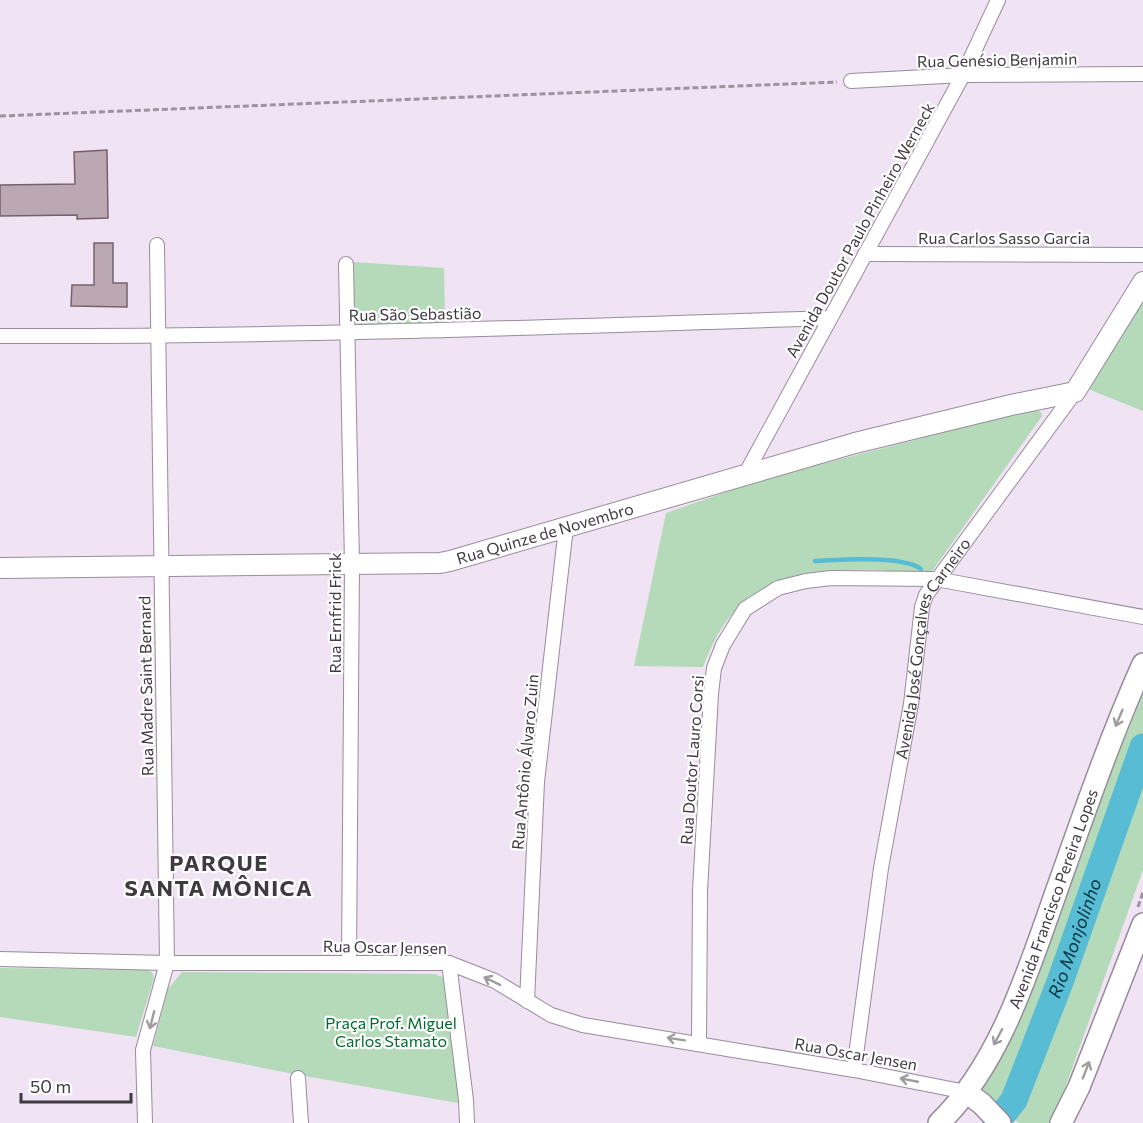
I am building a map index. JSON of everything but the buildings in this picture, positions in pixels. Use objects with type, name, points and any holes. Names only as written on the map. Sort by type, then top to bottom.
[{"type":"main road","name":"Avenida José Gonçalves Carneiro","points":[[1075,392],[1143,282]]},
{"type":"main road","name":"Rua Quinze de Novembro","points":[[0,568],[440,563],[855,443],[1075,392]]},
{"type":"main road","name":"Avenida Francisco Pereira Lopes","points":[[942,1121],[966,1092],[1001,1032],[1024,982],[1116,725],[1143,664]]},
{"type":"main road","points":[[1061,1123],[1079,1087],[1143,924]]},
{"type":"main road","points":[[966,1092],[994,1117]]},
{"type":"main road","points":[[942,1121],[958,1114],[994,1117]]},
{"type":"street","name":"Avenida Doutor Paulo Pinheiro Werneck","points":[[746,473],[963,75],[998,0]]},
{"type":"street","name":"Rua Genésio Benjamin","points":[[851,81],[963,75],[1143,74]]},
{"type":"street","name":"Rua Madre Saint Bernard","points":[[146,1123],[143,1050],[168,963],[157,245]]},
{"type":"street","name":"Rua Carlos Sasso Garcia","points":[[865,254],[1143,255]]},
{"type":"street","name":"Rua Ernfrid Frick","points":[[346,264],[352,564],[349,962]]},
{"type":"street","name":"Rua São Sebastião","points":[[0,336],[158,337],[830,318]]},
{"type":"street","name":"Avenida José Gonçalves Carneiro","points":[[854,1070],[881,868],[911,704],[922,607],[926,594],[1075,392]]},
{"type":"street","name":"Rua Antônio Álvaro Zuin","points":[[527,1000],[537,782],[566,527]]},
{"type":"street","name":"Rua Doutor Lauro Corsi","points":[[699,1042],[700,891],[711,693],[714,668],[723,645],[746,609],[778,588],[806,581],[831,578],[936,579],[1143,617]]},
{"type":"street","name":"Rua Oscar Jensen","points":[[0,959],[168,963],[449,963],[495,981],[551,1015],[583,1025],[699,1042],[966,1092]]},
{"type":"street","points":[[449,963],[466,1100],[466,1123]]},
{"type":"street","points":[[298,1078],[301,1123]]},
{"type":"path","points":[[0,116],[851,81]]},
{"type":"green space","points":[[353,262],[444,268],[445,325],[358,325],[353,319]]},
{"type":"green space","points":[[1143,299],[1143,411],[1088,389]]},
{"type":"green space","points":[[1035,410],[1041,412],[1042,416],[933,570],[920,575],[857,570],[792,577],[755,594],[738,608],[720,631],[703,667],[634,666],[666,513],[760,480]]},
{"type":"green space","points":[[1143,694],[1143,870],[1052,1123],[1019,1123],[984,1095],[980,1089]]},
{"type":"green space","points":[[0,968],[147,970],[152,972],[154,978],[136,1037],[0,1017]]},
{"type":"green space","name":"Praça Prof. Miguel Carlos Stamato","points":[[182,972],[434,974],[443,977],[448,988],[463,1104],[153,1046],[168,989]]},
{"type":"waterway","points":[[815,561],[885,560],[921,569]]},
{"type":"waterway","name":"Rio Monjolinho","points":[[996,1123],[1014,1100],[1060,982],[1143,747]]},
{"type":"district","name":"PARQUE SANTA MÔNICA","points":[[219,876]]}]
